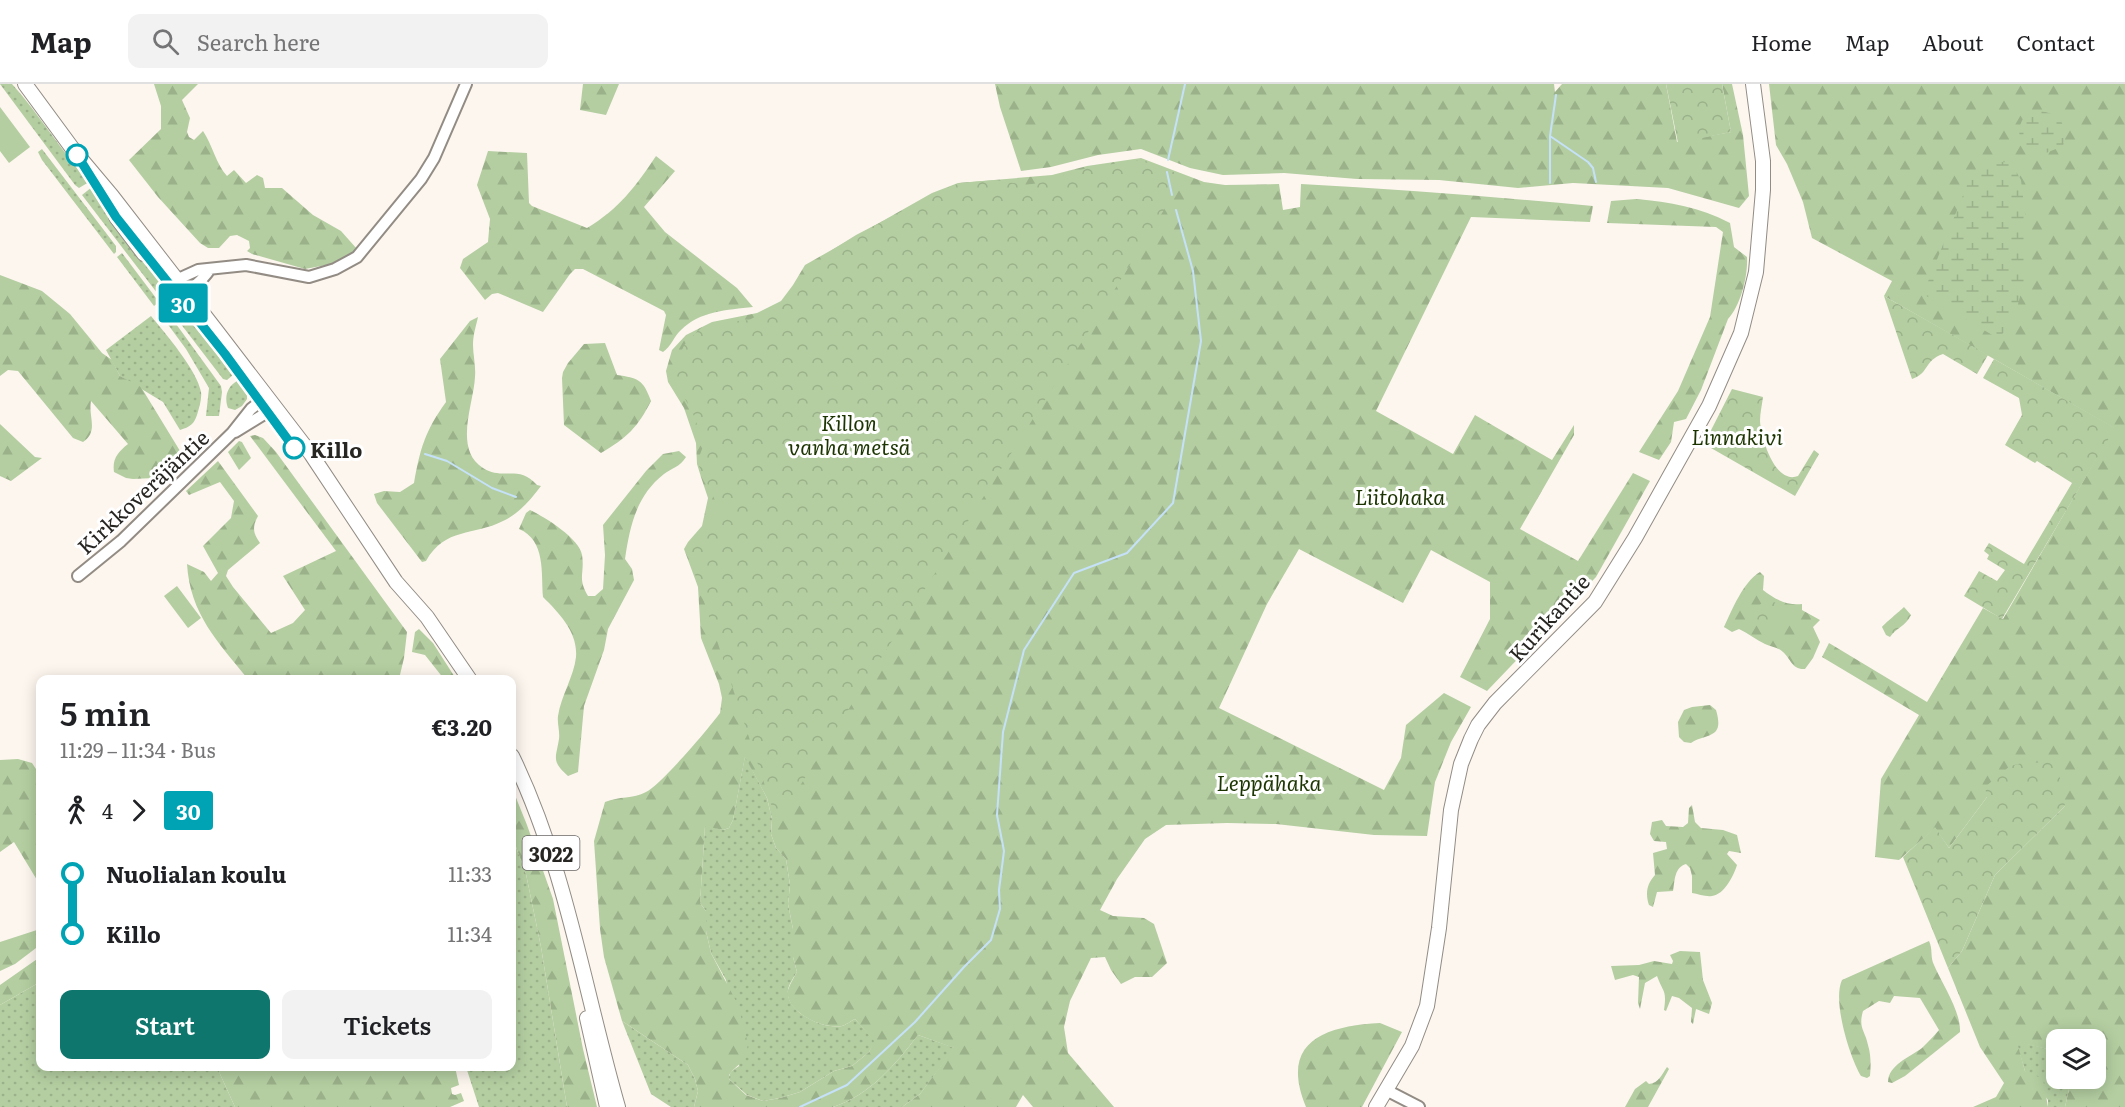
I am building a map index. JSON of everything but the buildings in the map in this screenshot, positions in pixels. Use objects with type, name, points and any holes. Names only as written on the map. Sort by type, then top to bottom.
[{"type":"main road","name":"Kurikantie","points":[[1376,1107],[1412,1046],[1430,995],[1451,810],[1461,764],[1471,739],[1478,725],[1495,703],[1595,602],[1635,538],[1709,406],[1741,333],[1756,272],[1763,190],[1763,161],[1753,84]]},
{"type":"main road","points":[[25,87],[112,196],[177,288],[317,476],[413,593],[467,675]]},
{"type":"main road","name":"3022","points":[[516,766],[548,844],[618,1107]]},
{"type":"main road","name":"3022","points":[[578,953],[591,1037],[607,1107]]},
{"type":"street","points":[[177,288],[200,282],[210,269],[246,265],[309,277],[335,269],[357,256],[422,179],[434,158],[466,84]]},
{"type":"street","name":"Kirkkoveräjäntie","points":[[78,576],[121,541],[232,434],[251,409],[266,405]]},
{"type":"street","points":[[1386,1090],[1419,1107]]},
{"type":"green space","points":[[0,84],[12,84],[89,182],[79,188],[75,185]]},
{"type":"green space","points":[[154,84],[198,84],[182,100],[190,118],[187,132],[189,137],[194,140],[203,131],[227,176],[234,170],[246,183],[257,175],[263,178],[265,188],[282,188],[313,215],[341,231],[357,249],[337,263],[305,269],[252,254],[247,251],[250,248],[249,241],[237,235],[230,236],[219,248],[208,248],[200,243],[158,197],[129,160],[161,129],[161,106]]},
{"type":"green space","points":[[583,84],[619,84],[606,115],[580,110]]},
{"type":"green space","points":[[995,84],[1554,84],[1555,92],[1562,84],[1666,84],[1677,142],[1731,132],[1722,84],[1732,84],[1743,135],[1749,196],[1739,208],[1668,188],[1573,183],[1518,188],[1439,180],[1357,179],[1284,173],[1223,175],[1190,168],[1141,149],[1098,155],[1051,167],[1021,171]]},
{"type":"green space","points":[[1666,84],[1722,84],[1731,132],[1678,143]]},
{"type":"green space","points":[[1769,84],[2125,84],[2125,1107],[2065,1107],[2069,1089],[2106,1089],[2106,1029],[2046,1029],[2046,1049],[2017,1042],[2025,1071],[2043,1079],[2048,1107],[1973,1107],[1996,1097],[2004,1083],[1980,1047],[1948,968],[1962,951],[1995,875],[2065,806],[1987,797],[1949,848],[1935,828],[1899,860],[1875,857],[1881,779],[1919,715],[1822,657],[1829,643],[1927,702],[1983,608],[2003,619],[2114,428],[1884,296],[1892,281],[1812,238],[1803,202],[1787,164],[1776,145]]},
{"type":"green space","points":[[0,107],[30,147],[9,163],[0,151]]},
{"type":"green space","points":[[2042,111],[2059,116],[2066,133],[2063,146],[2046,153],[2024,147],[2019,132],[2024,117]]},
{"type":"green space","points":[[42,149],[116,246],[114,254],[42,160],[38,152]]},
{"type":"green space","points":[[488,151],[527,153],[529,203],[587,228],[626,196],[656,156],[675,171],[644,207],[665,232],[737,288],[753,307],[714,312],[697,319],[681,330],[663,352],[659,350],[666,315],[664,311],[583,269],[575,269],[570,274],[543,312],[498,293],[492,294],[485,300],[460,268],[463,259],[488,242],[490,219],[477,185]]},
{"type":"green space","points":[[1141,158],[1204,182],[1225,185],[1279,184],[1283,210],[1300,207],[1301,184],[1593,206],[1590,222],[1471,217],[1376,411],[1453,454],[1475,415],[1552,460],[1574,425],[1574,435],[1520,529],[1578,561],[1633,473],[1650,481],[1596,577],[1487,691],[1460,677],[1490,619],[1490,582],[1431,550],[1403,603],[1299,549],[1267,604],[1219,708],[1384,790],[1401,758],[1406,725],[1444,693],[1471,707],[1451,742],[1435,782],[1427,836],[1374,835],[1276,824],[1227,823],[1166,825],[1145,839],[1117,879],[1100,910],[1113,916],[1144,918],[1154,924],[1167,963],[1152,977],[1135,977],[1121,984],[1105,957],[1091,958],[1070,1001],[1064,1027],[1068,1053],[1114,1107],[1033,1107],[1023,1095],[1016,1107],[902,1107],[920,1094],[954,1048],[918,1035],[881,1078],[859,1095],[833,1107],[694,1107],[698,1091],[688,1065],[622,1021],[604,957],[594,841],[605,802],[641,794],[653,787],[684,756],[720,713],[722,698],[719,684],[701,638],[698,587],[684,549],[702,526],[708,498],[697,464],[696,443],[684,408],[668,382],[666,371],[672,350],[686,335],[712,322],[757,313],[781,301],[805,265],[932,193],[958,183],[1052,175],[1087,166]],"holes":[[[745,757],[767,798],[772,819],[771,834],[776,848],[786,859],[790,885],[788,904],[793,929],[793,957],[797,972],[788,990],[788,998],[792,1005],[807,1018],[825,1025],[842,1026],[855,1019],[874,1041],[869,1052],[852,1066],[834,1071],[800,1092],[763,1101],[746,1095],[729,1079],[729,1075],[745,1059],[748,1044],[738,1005],[711,953],[706,931],[706,911],[700,903],[705,826],[723,830],[729,828],[733,820]]]},
{"type":"green space","name":"Killon vanha metsä","points":[[1139,160],[1185,176],[777,822],[686,547],[721,513],[697,462],[704,444],[694,416],[672,374],[685,344],[701,328],[718,323],[749,320],[782,303],[832,250],[856,235],[949,187],[960,183],[996,180],[1026,185],[1044,182],[1087,168]]},
{"type":"green space","points":[[1986,160],[2011,163],[2021,180],[2026,222],[2026,275],[2015,315],[1999,339],[1923,294],[1972,173]]},
{"type":"green space","points":[[92,187],[126,238],[233,375],[227,380],[223,379],[82,195]]},
{"type":"green space","points":[[1636,199],[1684,206],[1730,223],[1734,247],[1747,257],[1745,281],[1740,298],[1728,319],[1701,390],[1686,419],[1674,422],[1671,442],[1659,460],[1639,452],[1678,391],[1710,317],[1723,232],[1716,227],[1607,223],[1611,201]]},
{"type":"green space","points":[[122,253],[159,302],[154,306],[117,257]]},
{"type":"green space","points":[[0,275],[42,291],[70,314],[102,353],[112,360],[120,376],[141,387],[188,464],[174,475],[126,478],[114,472],[114,463],[116,456],[128,444],[91,401],[92,428],[88,438],[83,442],[73,438],[18,371],[8,370],[0,376]]},
{"type":"green space","points":[[1884,296],[1988,355],[1977,374],[1943,354],[1932,360],[1922,374],[1912,379]]},
{"type":"green space","points":[[163,306],[221,386],[219,416],[206,416],[209,388],[186,349],[158,311]]},
{"type":"green space","points":[[151,316],[187,363],[201,392],[200,404],[194,421],[180,430],[163,402],[120,376],[106,350]]},
{"type":"green space","points":[[478,317],[473,341],[474,388],[467,425],[469,449],[474,460],[483,468],[491,472],[524,475],[541,486],[524,506],[509,518],[492,526],[451,537],[434,550],[426,561],[422,562],[377,503],[374,494],[384,491],[400,492],[414,483],[424,441],[446,402],[440,359],[470,321]]},
{"type":"green space","points":[[605,343],[617,375],[639,381],[651,401],[631,431],[601,453],[564,425],[562,378],[568,363],[584,344]]},
{"type":"green space","points":[[1994,359],[2115,428],[2002,619],[1964,596],[1979,571],[1997,581],[2005,570],[1987,559],[1989,555],[1984,551],[1989,543],[2024,564],[2072,483],[2037,461],[2035,463],[2005,445],[2022,415],[2019,398],[1983,378]]},
{"type":"green space","points":[[237,381],[247,393],[247,399],[235,410],[228,408],[226,396],[231,386]]},
{"type":"green space","name":"Linnakivi","points":[[1732,389],[1763,397],[1760,421],[1763,438],[1771,458],[1782,474],[1790,477],[1798,476],[1814,450],[1819,454],[1795,496],[1704,444]]},
{"type":"green space","points":[[0,424],[35,457],[42,458],[11,481],[0,476]]},
{"type":"green space","points":[[250,436],[263,438],[276,452],[407,632],[400,675],[245,675],[207,626],[194,598],[187,564],[204,572],[211,581],[218,573],[203,546],[231,518],[234,501],[220,482],[189,495],[186,491],[218,461],[258,516],[254,530],[260,543],[228,570],[226,576],[271,633],[293,623],[305,610],[283,576],[336,551]]},
{"type":"green space","points":[[239,441],[242,442],[251,458],[239,470],[228,452]]},
{"type":"green space","points":[[679,451],[686,457],[654,483],[641,502],[632,523],[625,559],[632,569],[634,580],[608,629],[604,650],[584,706],[578,772],[568,776],[559,767],[556,759],[559,736],[558,719],[575,664],[576,648],[571,631],[543,597],[542,568],[538,549],[528,534],[519,529],[526,513],[530,510],[553,523],[569,536],[582,555],[582,580],[585,590],[588,596],[595,596],[603,589],[605,555],[603,525],[646,471],[663,454]]},
{"type":"green space","points":[[1760,572],[1764,576],[1763,590],[1781,601],[1802,604],[1802,610],[1820,620],[1813,627],[1820,642],[1805,669],[1794,666],[1779,649],[1739,629],[1732,632],[1724,627],[1743,589]]},
{"type":"green space","points":[[177,586],[201,618],[188,628],[164,596]]},
{"type":"green space","points":[[1769,601],[1778,605],[1782,614],[1778,623],[1769,627],[1760,623],[1756,614],[1760,605]]},
{"type":"green space","points":[[1904,607],[1911,615],[1909,619],[1890,637],[1886,635],[1882,627]]},
{"type":"green space","points":[[419,629],[433,643],[453,675],[441,675],[425,655],[412,652],[415,632]]},
{"type":"green space","points":[[1710,705],[1716,710],[1718,726],[1716,731],[1691,743],[1684,742],[1679,737],[1678,722],[1684,710]]},
{"type":"green space","points":[[745,756],[767,798],[772,819],[771,834],[776,848],[786,859],[790,885],[788,904],[793,929],[793,957],[797,972],[788,990],[789,998],[799,1012],[816,1022],[834,1027],[842,1026],[855,1019],[875,1041],[869,1052],[852,1066],[834,1071],[800,1092],[763,1101],[747,1095],[729,1079],[733,1070],[739,1066],[726,980],[711,953],[706,931],[706,911],[700,903],[705,825],[723,830],[729,828],[733,820]]},
{"type":"green space","points":[[18,759],[32,763],[36,769],[36,878],[14,842],[0,852],[0,760]]},
{"type":"green space","points":[[2057,762],[2065,806],[1995,875],[1962,951],[1948,968],[1903,857],[1935,827],[1949,848],[1987,797],[1985,787],[2010,766],[2022,763]]},
{"type":"green space","points":[[516,798],[553,899],[597,1107],[567,1107],[541,947],[526,874],[516,847]]},
{"type":"green space","points":[[1692,805],[1695,822],[1701,828],[1723,830],[1737,835],[1741,853],[1729,851],[1727,854],[1737,865],[1736,869],[1721,892],[1707,896],[1692,893],[1692,876],[1686,864],[1677,871],[1673,891],[1657,892],[1653,907],[1649,905],[1647,893],[1655,875],[1653,853],[1667,849],[1666,842],[1654,841],[1650,834],[1652,822],[1662,820],[1666,826],[1683,827],[1688,823],[1689,808]]},
{"type":"green space","points":[[516,847],[526,874],[541,947],[567,1107],[479,1107],[467,1071],[516,1071]]},
{"type":"green space","points":[[36,930],[36,948],[15,964],[0,971],[0,942]]},
{"type":"green space","points":[[1929,941],[1933,962],[1954,1007],[1960,1032],[1905,1076],[1892,1083],[1888,1082],[1896,1066],[1922,1048],[1939,1030],[1920,998],[1894,996],[1890,1003],[1879,1001],[1863,1011],[1862,1025],[1869,1049],[1871,1068],[1870,1076],[1867,1078],[1861,1076],[1852,1056],[1841,1015],[1839,989],[1842,980]]},
{"type":"green space","points":[[1680,951],[1700,952],[1703,980],[1712,1003],[1709,1014],[1696,1009],[1693,1024],[1691,1022],[1692,1008],[1679,998],[1672,996],[1666,1011],[1664,1010],[1665,994],[1657,976],[1645,983],[1640,1009],[1638,1003],[1639,977],[1633,975],[1615,980],[1611,966],[1639,965],[1654,961],[1672,964],[1670,955]]},
{"type":"green space","points":[[36,960],[36,984],[0,1005],[0,985]]},
{"type":"green space","points":[[36,984],[36,1071],[220,1071],[235,1107],[0,1107],[0,1005]]},
{"type":"green space","points":[[622,1021],[688,1065],[698,1091],[694,1107],[671,1107],[651,1094]]},
{"type":"green space","points":[[1380,1023],[1402,1032],[1362,1107],[1306,1107],[1299,1085],[1298,1067],[1303,1053],[1312,1042],[1341,1028]]},
{"type":"green space","points":[[918,1035],[955,1048],[920,1094],[902,1107],[833,1107],[859,1095],[881,1078]]},
{"type":"green space","points":[[2016,1041],[2046,1048],[2046,1089],[2069,1089],[2065,1107],[2048,1107],[2048,1100],[2025,1071]]},
{"type":"green space","points":[[1667,1067],[1669,1069],[1648,1107],[1625,1107],[1635,1089],[1646,1081],[1649,1084],[1655,1082]]},
{"type":"green space","points":[[220,1071],[456,1071],[459,1085],[451,1088],[452,1094],[461,1093],[464,1101],[450,1107],[235,1107]]},
{"type":"waterway","points":[[1168,160],[1185,84]]},
{"type":"waterway","points":[[1550,183],[1550,136],[1556,95]]},
{"type":"waterway","points":[[1550,136],[1588,162],[1593,168],[1596,182]]},
{"type":"waterway","points":[[1167,172],[1172,195]]},
{"type":"waterway","points":[[800,1107],[847,1085],[915,1022],[991,940],[1000,909],[999,890],[1004,851],[997,815],[1003,732],[1024,650],[1074,573],[1127,553],[1173,503],[1201,341],[1193,271],[1176,210]]},
{"type":"waterway","points":[[425,454],[447,461],[492,488],[516,497]]},
{"type":"bus line","name":"30","points":[[77,155],[116,217],[225,354],[294,448]]},
{"type":"place","name":"Killo","points":[[294,448]]},
{"type":"park label","name":"Liitohaka","points":[[1400,495]]},
{"type":"park label","name":"Leppähaka","points":[[1269,781]]}]
